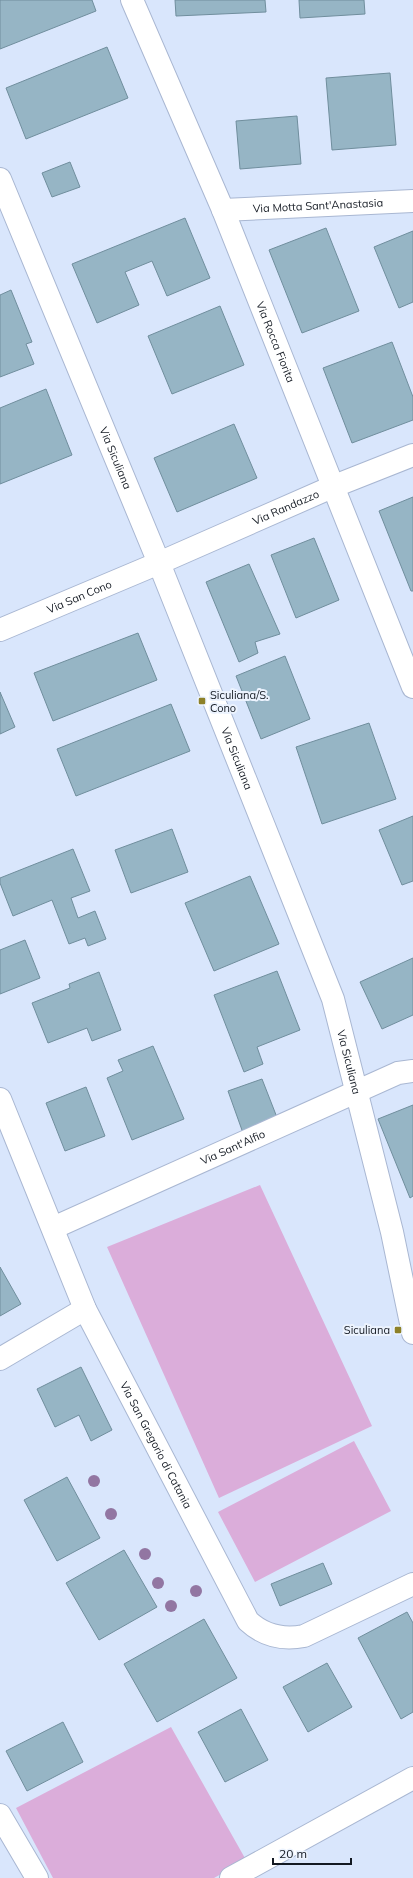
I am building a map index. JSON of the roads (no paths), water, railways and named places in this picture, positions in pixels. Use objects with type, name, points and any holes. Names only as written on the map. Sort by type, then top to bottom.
[{"type":"street","name":"Via Rocca Fiorita","points":[[132,0],[223,210],[332,487],[413,687]]},
{"type":"street","name":"Via Siculiana","points":[[0,178],[159,563],[333,999],[392,1232],[413,1333]]},
{"type":"street","name":"Via Motta Sant'Anastasia","points":[[223,210],[413,201]]},
{"type":"street","name":"Via Randazzo","points":[[159,563],[332,487],[413,455]]},
{"type":"street","name":"Via San Cono","points":[[0,630],[159,563]]},
{"type":"street","name":"Via Sant'Alfio","points":[[53,1228],[398,1073],[413,1071]]},
{"type":"street","name":"Via San Gregorio di Catania","points":[[0,1099],[85,1309],[244,1615],[262,1632],[293,1638],[304,1636],[413,1584]]},
{"type":"street","points":[[0,1359],[85,1309]]},
{"type":"street","points":[[231,1878],[413,1778]]},
{"type":"street","points":[[0,1815],[37,1878]]},
{"type":"place","name":"Siculiana/S. Cono","points":[[202,701]]},
{"type":"place","name":"Siculiana","points":[[398,1330]]}]
